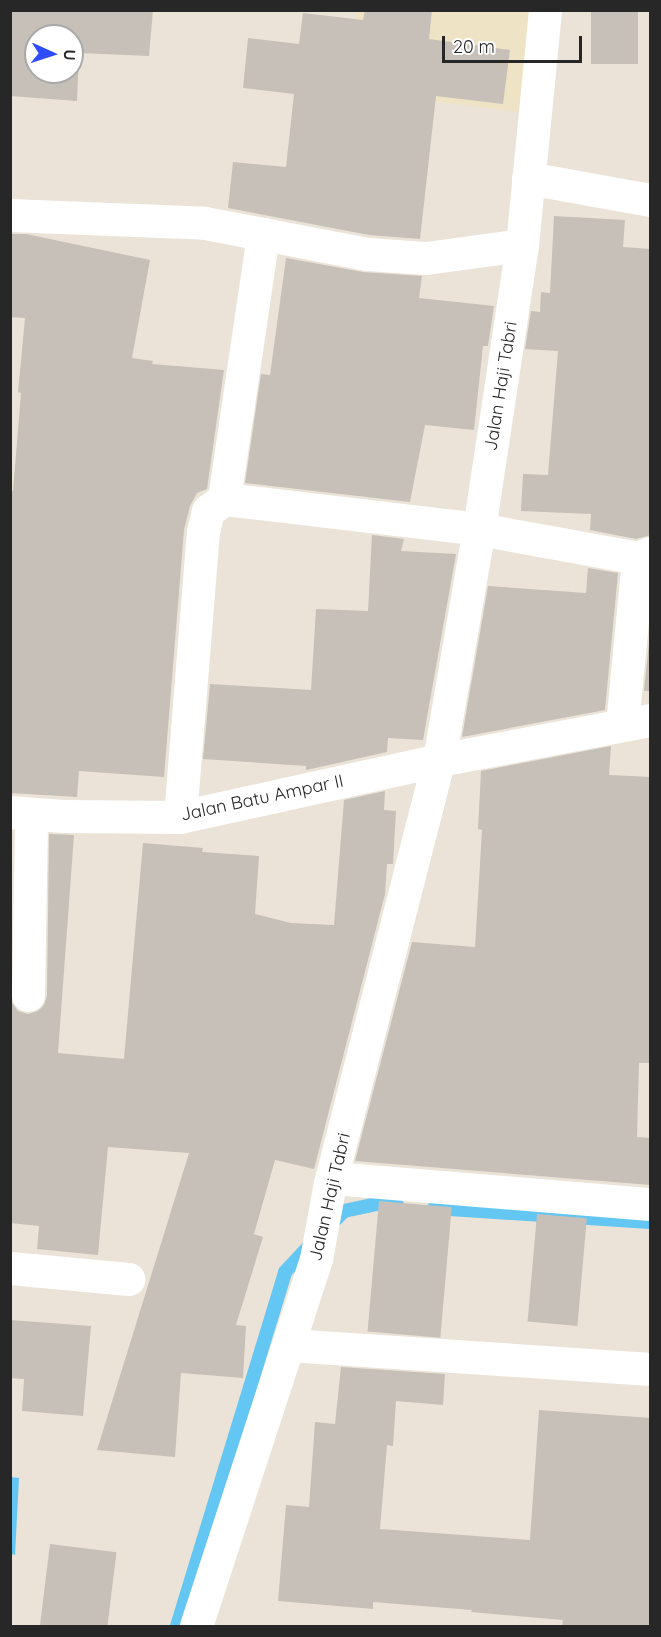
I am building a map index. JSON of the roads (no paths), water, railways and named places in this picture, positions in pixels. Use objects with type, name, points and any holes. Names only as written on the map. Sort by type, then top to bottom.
[{"type":"street","name":"Jalan Haji Tabri","points":[[196,1626],[316,1259],[331,1180],[439,760],[479,529],[522,245],[545,10]]},
{"type":"street","points":[[528,178],[651,200]]},
{"type":"street","points":[[10,215],[206,223],[367,254],[426,258],[522,245]]},
{"type":"street","points":[[224,499],[264,234]]},
{"type":"street","points":[[180,817],[203,532],[208,511],[224,499],[479,529],[644,555],[636,722],[439,760]]},
{"type":"street","name":"Jalan Batu Ampar II","points":[[21,814],[180,817],[439,760]]},
{"type":"street","points":[[21,814],[28,995]]},
{"type":"street","points":[[331,1180],[651,1204]]},
{"type":"street","points":[[10,1268],[128,1279]]},
{"type":"street","points":[[289,1345],[651,1370]]},
{"type":"water","points":[[11,1477],[19,1478],[15,1555],[11,1554]]},
{"type":"waterway","points":[[328,1227],[344,1211],[377,1204],[397,1205]]},
{"type":"waterway","points":[[434,1208],[650,1222]]},
{"type":"waterway","points":[[177,1626],[285,1272],[312,1243]]}]
